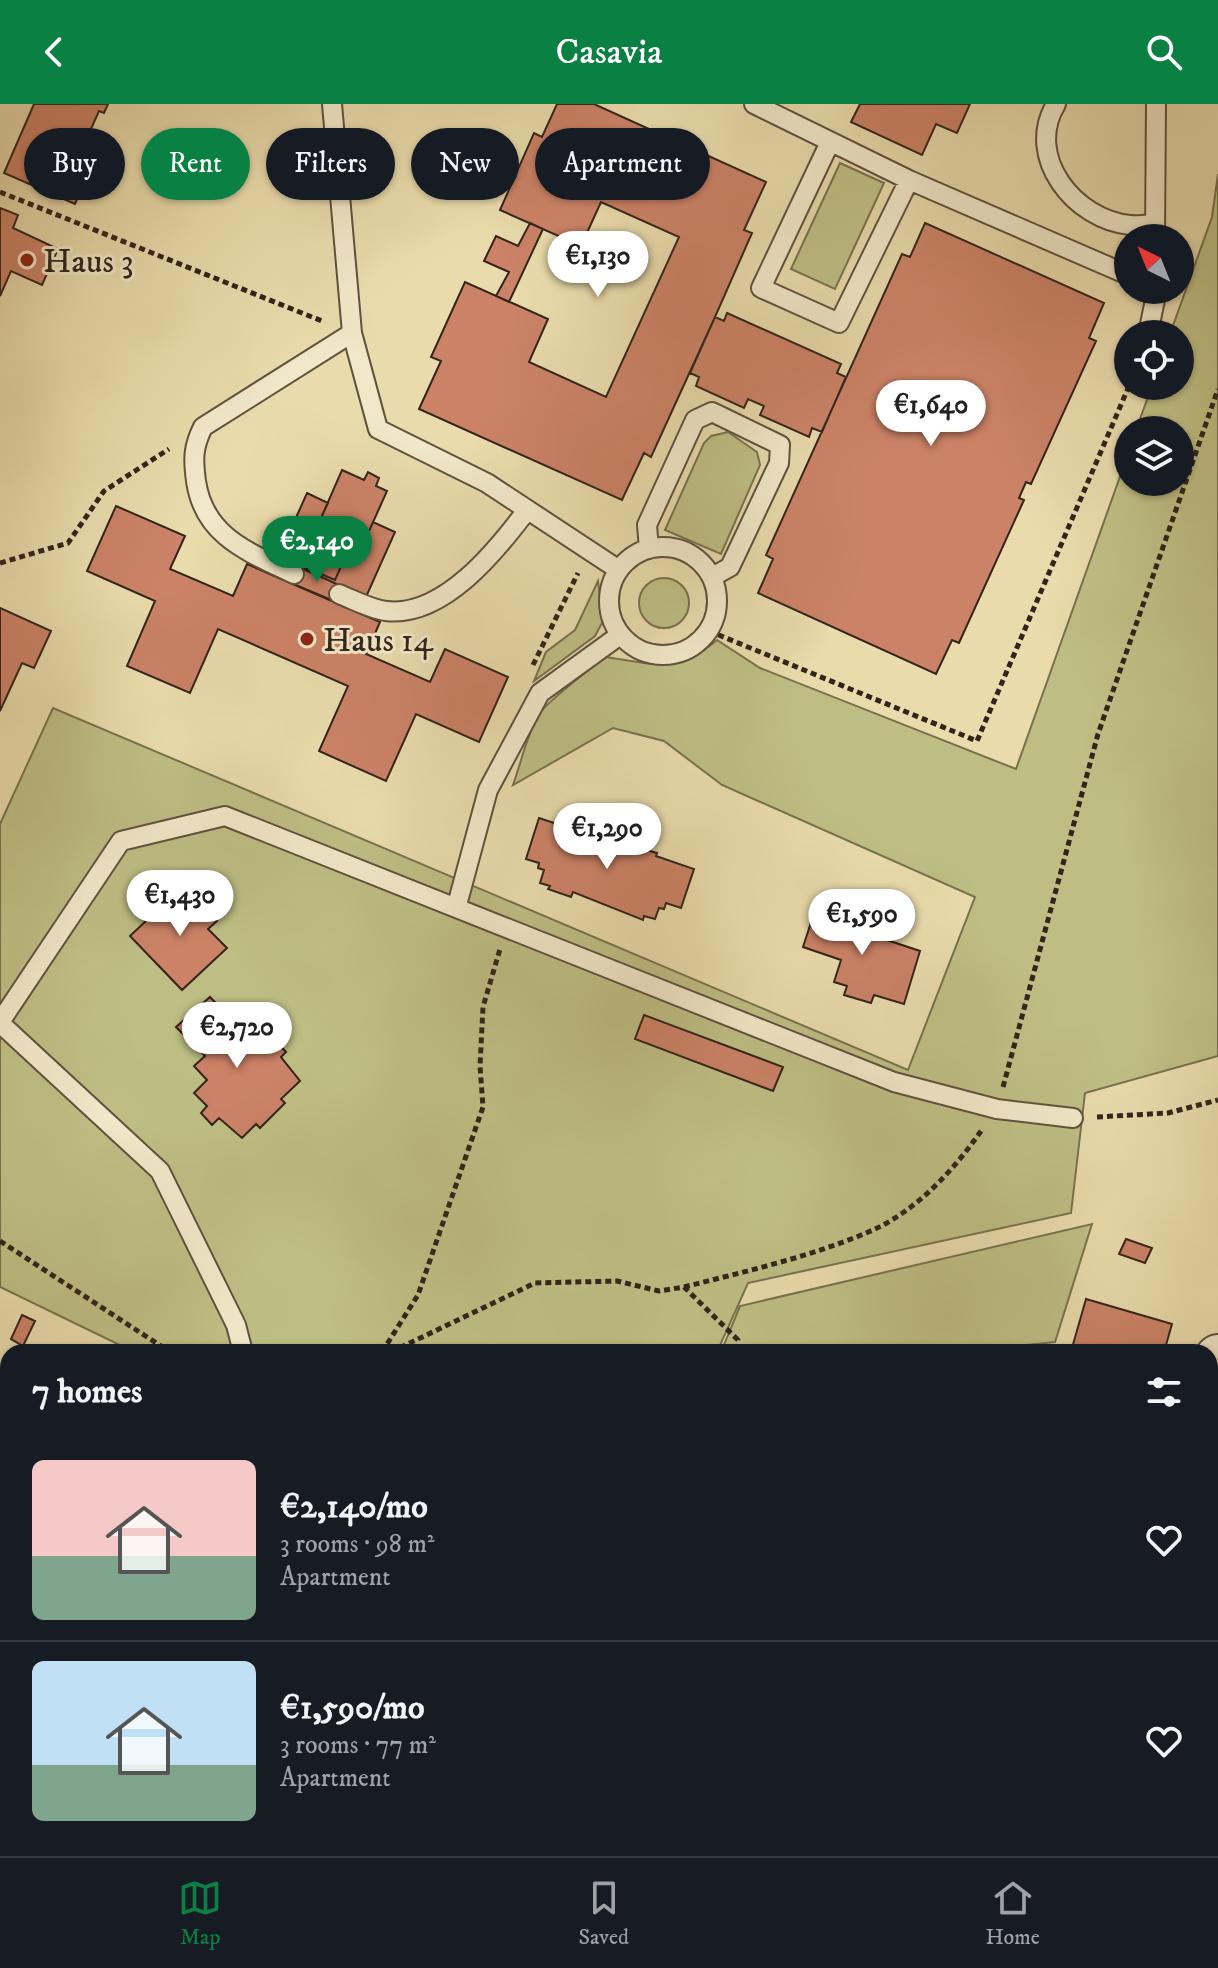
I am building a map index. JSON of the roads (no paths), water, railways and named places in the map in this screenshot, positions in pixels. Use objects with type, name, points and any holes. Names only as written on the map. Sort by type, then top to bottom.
[{"type":"street","points":[[1158,1856],[1167,1856]]},
{"type":"lane","points":[[332,104],[352,333],[378,429],[487,483],[619,570]]},
{"type":"lane","points":[[754,104],[909,180],[1114,269]]},
{"type":"lane","points":[[1056,104],[1047,121],[1045,150],[1052,173],[1067,192],[1086,208],[1126,224]]},
{"type":"lane","points":[[1155,224],[1156,104]]},
{"type":"lane","points":[[830,142],[761,288],[839,323],[909,180]]},
{"type":"lane","points":[[294,574],[233,544],[207,516],[198,493],[193,456],[203,427],[352,333]]},
{"type":"lane","points":[[649,549],[647,525],[695,420],[712,412],[780,445],[779,463],[730,567],[712,577]]},
{"type":"lane","points":[[339,594],[387,611],[404,611],[434,601],[489,560],[527,510]]},
{"type":"lane","points":[[668,547],[686,552],[701,562],[712,577],[718,595],[716,614],[709,631],[690,648],[666,656],[633,647],[620,635],[609,603],[611,586],[619,570],[632,557],[649,549],[668,547]]},
{"type":"lane","points":[[457,905],[488,790],[540,693],[620,635]]},
{"type":"lane","points":[[241,1344],[236,1325],[160,1171],[0,1023],[121,841],[225,816],[457,905],[894,1082],[997,1109],[1073,1118]]},
{"type":"place","name":"Haus 3","points":[[27,260]]},
{"type":"place","name":"Haus 14","points":[[307,639]]}]
